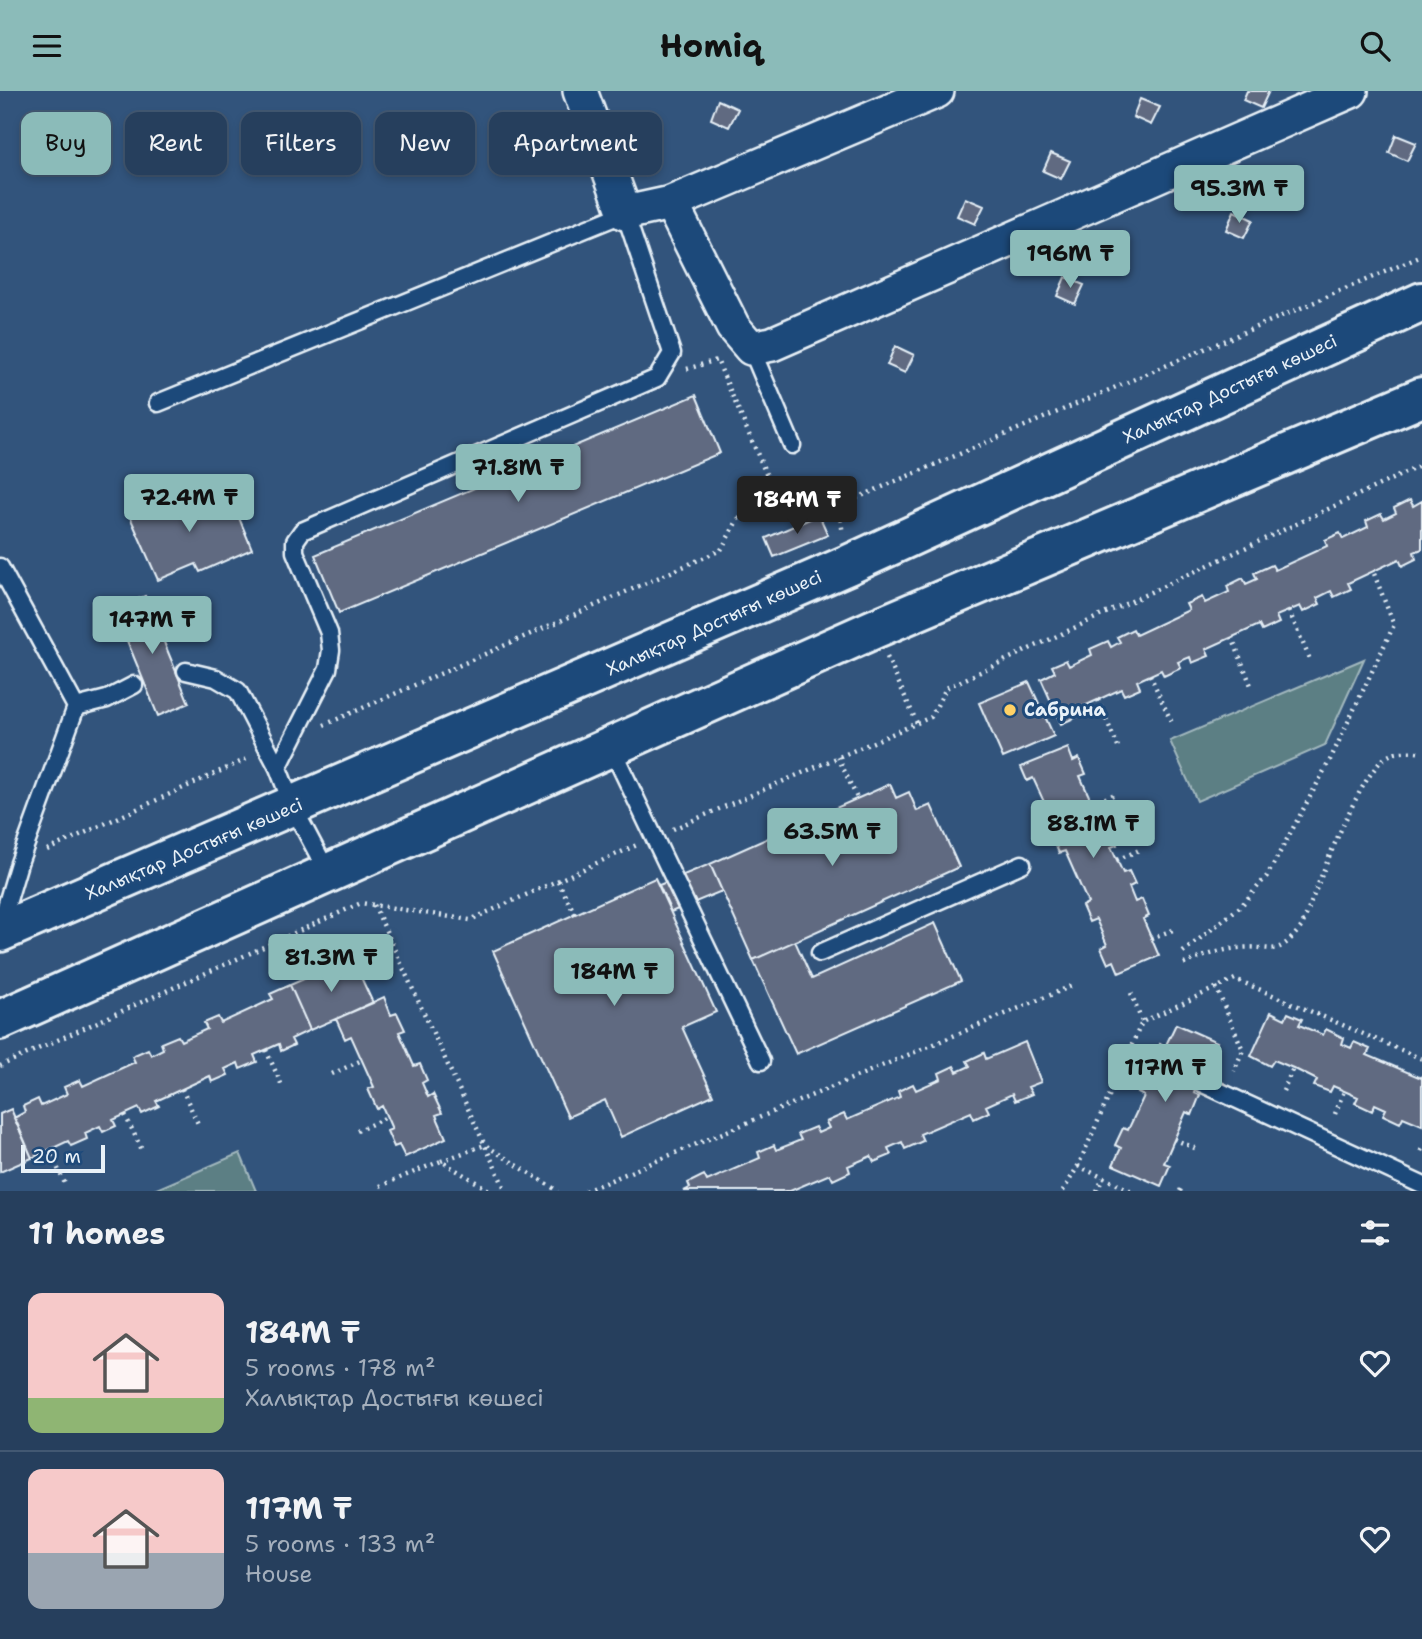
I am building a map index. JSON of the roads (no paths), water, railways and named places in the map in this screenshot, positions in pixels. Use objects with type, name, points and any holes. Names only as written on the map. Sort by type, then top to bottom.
[{"type":"main road","name":"Халықтар Достығы көшесі","points":[[0,930],[293,807],[848,565],[1422,302]]},
{"type":"main road","points":[[0,1020],[874,629],[1422,397]]},
{"type":"street","points":[[580,91],[625,213],[671,203],[937,91]]},
{"type":"street","points":[[671,203],[733,327],[751,348],[772,344],[1351,91]]},
{"type":"lane","points":[[158,403],[625,213],[672,353],[657,378],[302,531],[295,541],[295,551],[329,633],[331,650],[328,669],[278,768]]},
{"type":"lane","points":[[751,348],[792,445]]},
{"type":"lane","points":[[0,567],[76,707],[19,863],[0,930]]},
{"type":"lane","points":[[186,671],[216,678],[238,691],[278,768],[293,807],[329,874]]},
{"type":"lane","points":[[76,707],[107,699],[134,685]]},
{"type":"lane","points":[[611,747],[761,1061]]},
{"type":"lane","points":[[820,953],[1022,864]]},
{"type":"lane","points":[[1199,1083],[1422,1185]]},
{"type":"place","name":"Сабрина","points":[[1010,710]]}]
